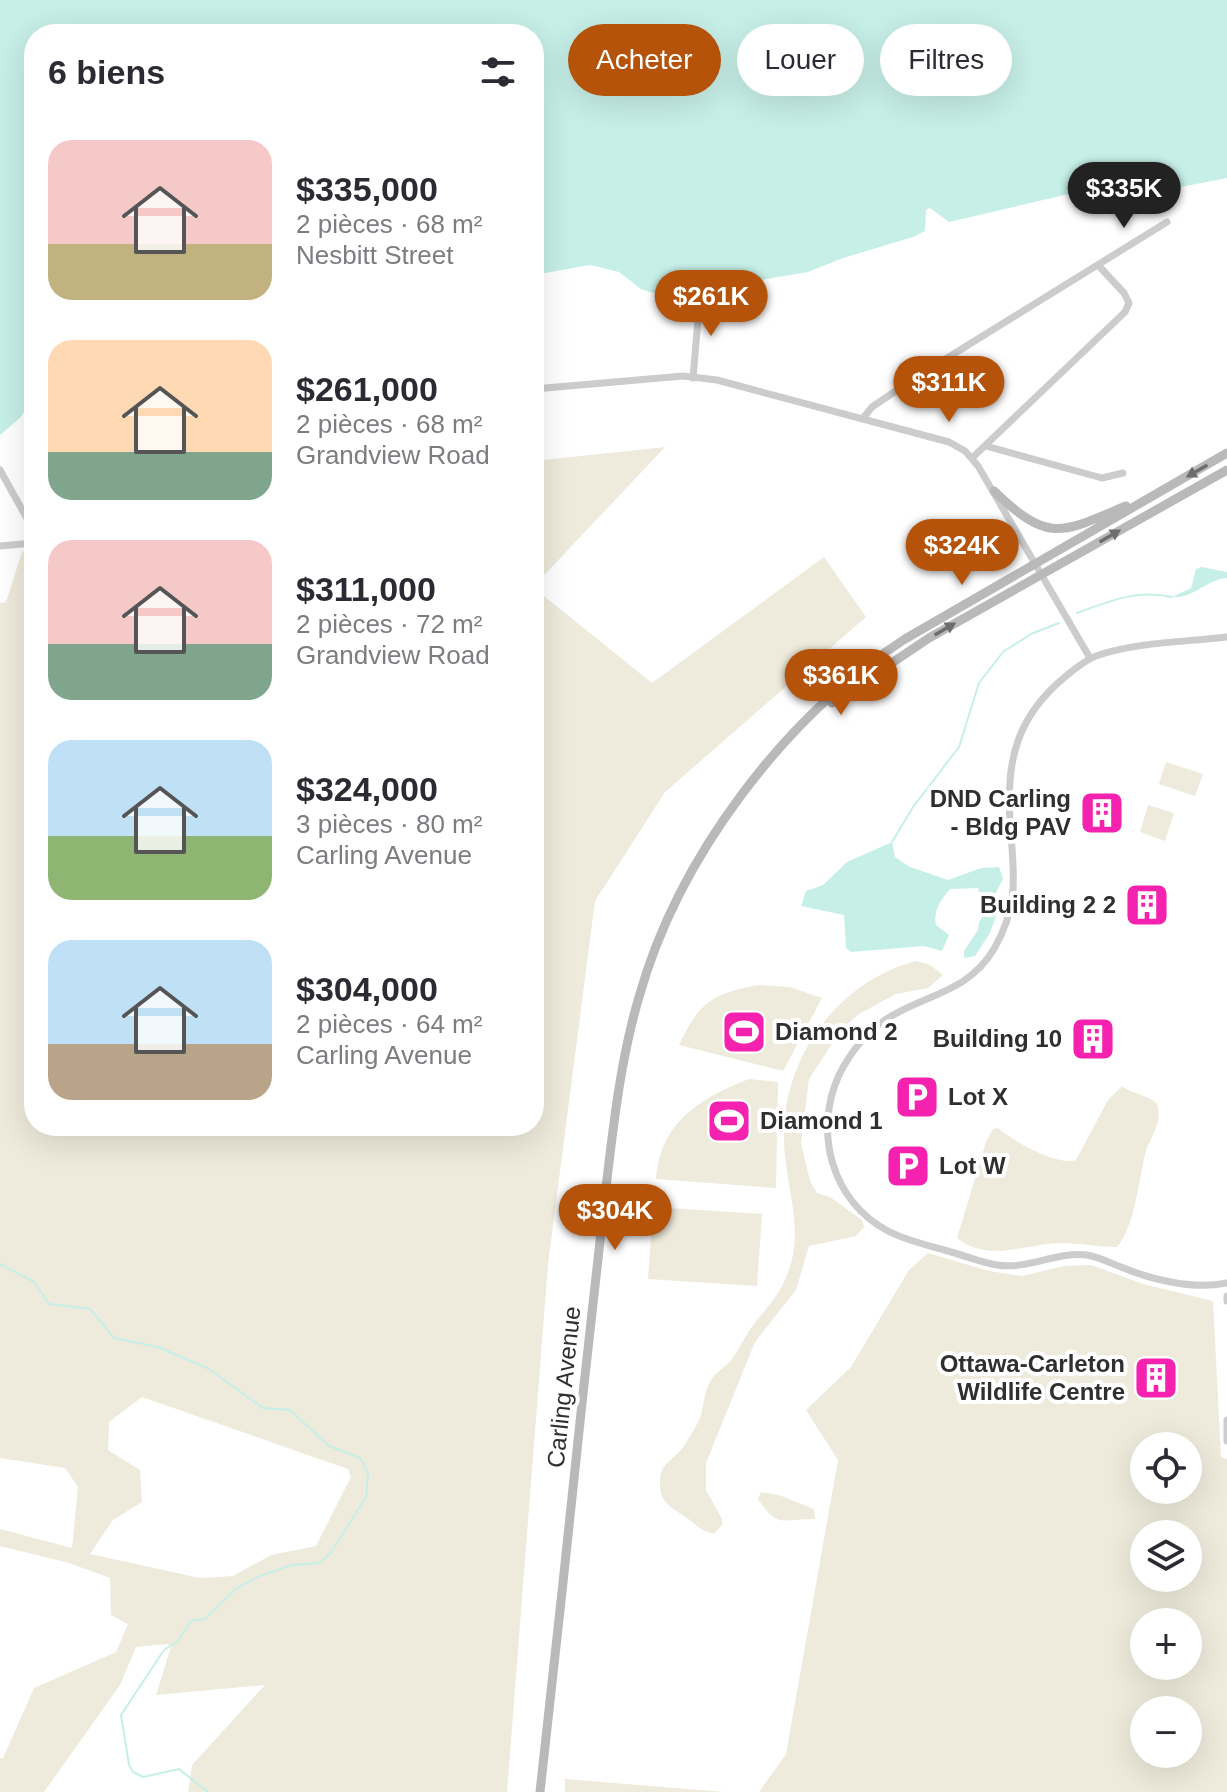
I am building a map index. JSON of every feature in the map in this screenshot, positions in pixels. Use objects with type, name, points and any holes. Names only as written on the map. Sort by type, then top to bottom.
[{"type":"main road","name":"Carling Avenue","points":[[540,1792],[607,1175],[628,1036],[660,939],[702,854],[742,796],[787,742],[834,694],[882,655],[1227,453]]},
{"type":"main road","name":"Carling Avenue","points":[[787,742],[837,700],[894,660],[1227,470]]},
{"type":"main road","points":[[994,491],[1031,522],[1057,530],[1076,527],[1166,489]]},
{"type":"street","points":[[864,417],[872,407],[918,376],[1167,222]]},
{"type":"street","points":[[972,458],[1125,312],[1129,303],[1124,293],[1098,265]]},
{"type":"street","points":[[693,378],[700,296]]},
{"type":"street","points":[[544,388],[649,378],[717,380],[940,437],[972,458],[1090,658]]},
{"type":"street","points":[[986,446],[1102,478],[1123,473]]},
{"type":"street","points":[[0,470],[24,513]]},
{"type":"street","points":[[0,546],[24,544]]},
{"type":"street","points":[[1227,637],[1118,650],[1090,658],[1044,696],[1024,725],[1013,752],[1008,787],[1014,903],[993,950],[978,969],[955,988],[886,1019],[856,1048],[843,1067],[833,1092],[827,1131],[837,1178],[854,1205],[877,1225],[895,1235],[998,1266],[1084,1255],[1157,1278],[1214,1286],[1227,1283]]},
{"type":"street","points":[[1227,1420],[1227,1441]]},
{"type":"shaded area","points":[[0,0],[1227,0],[1227,178],[1140,195],[1137,191],[1069,194],[949,222],[930,208],[926,210],[925,231],[913,237],[808,272],[677,294],[641,289],[619,272],[590,265],[544,273],[544,24],[24,24],[24,412],[0,435]]},
{"type":"shaded area","points":[[665,447],[544,575],[544,460]]},
{"type":"shaded area","points":[[24,551],[24,1136],[544,1136],[544,596],[652,683],[824,557],[866,617],[665,792],[595,901],[548,1264],[507,1792],[188,1792],[192,1765],[265,1685],[156,1695],[171,1647],[167,1644],[136,1647],[120,1685],[44,1792],[0,1792],[0,1758],[3,1758],[34,1688],[116,1652],[128,1624],[111,1615],[110,1578],[69,1563],[0,1546],[0,1529],[72,1548],[78,1487],[65,1468],[0,1458],[0,603],[6,602]],"holes":[[[142,1397],[348,1469],[351,1477],[316,1546],[271,1555],[233,1576],[200,1578],[90,1554],[113,1520],[142,1502],[140,1470],[108,1450],[109,1422]]]},
{"type":"shaded area","points":[[1202,567],[1227,572],[1227,578],[1187,595],[1172,597],[1191,588],[1196,569]]},
{"type":"shaded area","points":[[1166,762],[1203,774],[1195,796],[1159,784]]},
{"type":"shaded area","points":[[1148,805],[1174,813],[1165,841],[1140,832]]},
{"type":"shaded area","points":[[892,842],[895,857],[910,867],[948,880],[981,868],[999,867],[1003,879],[993,898],[1000,905],[990,933],[975,956],[964,958],[964,951],[987,911],[978,888],[950,889],[941,901],[936,925],[949,935],[942,951],[924,946],[851,952],[846,948],[844,915],[801,906],[806,891],[823,885],[847,862]]},
{"type":"shaded area","points":[[916,961],[930,965],[943,975],[928,988],[896,994],[859,1014],[841,1030],[809,1079],[801,1143],[810,1181],[817,1193],[830,1197],[862,1220],[864,1227],[856,1236],[809,1246],[796,1290],[755,1342],[706,1463],[706,1490],[722,1519],[722,1525],[714,1534],[708,1532],[666,1502],[661,1493],[661,1475],[664,1466],[682,1448],[695,1428],[711,1380],[732,1359],[776,1296],[790,1266],[795,1231],[784,1142],[792,1082],[803,1054],[838,1006],[887,971]]},
{"type":"shaded area","name":"Diamond 2","points":[[759,985],[790,987],[822,998],[783,1071],[679,1045],[693,1019],[709,1002],[730,992]]},
{"type":"shaded area","name":"Diamond 1","points":[[749,1079],[778,1082],[776,1188],[656,1179],[659,1159],[674,1127],[699,1104]]},
{"type":"shaded area","points":[[1122,1086],[1156,1103],[1159,1116],[1146,1151],[1132,1215],[1117,1247],[1060,1243],[994,1251],[969,1245],[957,1238],[986,1142],[993,1129],[998,1128],[1047,1156],[1076,1160],[1108,1100]]},
{"type":"shaded area","points":[[653,1207],[762,1214],[757,1286],[648,1279]]},
{"type":"shaded area","points":[[928,1253],[989,1271],[1022,1276],[1064,1266],[1091,1265],[1143,1284],[1213,1301],[1221,1457],[1227,1459],[1227,1792],[759,1792],[786,1754],[838,1460],[806,1410],[851,1367],[909,1270]]},
{"type":"shaded area","points":[[761,1492],[779,1495],[814,1509],[815,1519],[776,1519],[758,1499]]},
{"type":"shaded area","points":[[565,1779],[724,1792],[565,1792]]},
{"type":"waterway","points":[[1077,613],[1135,595],[1172,597]]},
{"type":"waterway","points":[[892,842],[913,807],[959,747],[979,683],[1003,652],[1031,634],[1059,623]]},
{"type":"waterway","points":[[0,1264],[34,1282],[49,1304],[90,1309],[114,1338],[158,1347],[209,1369],[263,1408],[290,1410],[329,1446],[360,1458],[368,1472],[366,1497],[330,1554],[319,1563],[292,1565],[260,1576],[237,1588],[205,1619],[191,1621],[177,1642],[164,1650],[121,1715],[129,1765],[133,1772],[143,1777],[179,1769],[208,1792]]},
{"type":"place","name":"DND Carling - Bldg PAV","points":[[1102,813]]},
{"type":"place","name":"Building 2 2","points":[[1147,905]]},
{"type":"place","name":"Diamond 2","points":[[744,1032]]},
{"type":"place","name":"Building 10","points":[[1093,1039]]},
{"type":"place","name":"Lot X","points":[[917,1097]]},
{"type":"place","name":"Diamond 1","points":[[729,1121]]},
{"type":"place","name":"Lot W","points":[[908,1166]]},
{"type":"place","name":"Ottawa-Carleton Wildlife Centre","points":[[1156,1378]]}]
